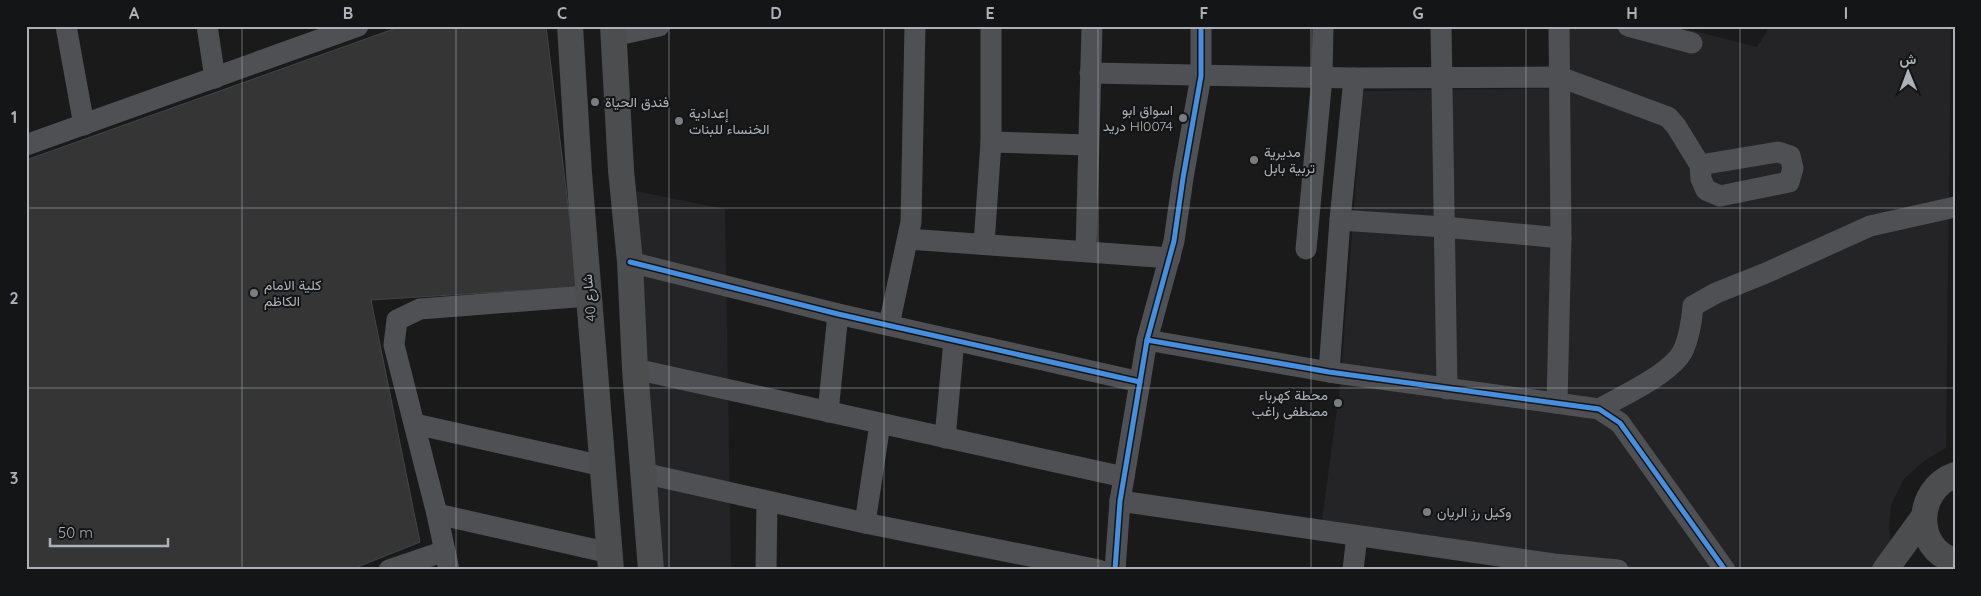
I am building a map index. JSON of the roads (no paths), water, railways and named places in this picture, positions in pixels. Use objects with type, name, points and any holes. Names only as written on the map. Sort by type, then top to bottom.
[{"type":"main road","name":"شارع 40","points":[[570,26],[588,296],[610,560]]},
{"type":"main road","points":[[613,31],[621,170],[630,262],[635,369],[652,567]]},
{"type":"main road","points":[[1942,562],[1927,535],[1923,518],[1924,508],[1933,490],[1953,473]]},
{"type":"main road","points":[[606,507],[611,513],[622,517],[634,516],[646,508]]},
{"type":"main road","points":[[1885,570],[1923,518]]},
{"type":"main road","points":[[610,560],[620,552],[632,550],[652,567]]},
{"type":"street","points":[[66,26],[84,125]]},
{"type":"street","points":[[207,26],[215,78]]},
{"type":"street","points":[[26,145],[358,26]]},
{"type":"street","points":[[613,31],[659,26]]},
{"type":"street","points":[[889,325],[911,222],[916,26]]},
{"type":"street","points":[[984,244],[992,142],[991,26]]},
{"type":"street","points":[[1086,252],[1092,26]]},
{"type":"street","points":[[1115,570],[1120,501],[1147,340],[1174,241],[1201,76],[1201,26]]},
{"type":"street","points":[[1306,249],[1322,77],[1323,26]]},
{"type":"street","points":[[1441,26],[1447,389]]},
{"type":"street","points":[[1557,403],[1561,238],[1559,26]]},
{"type":"street","points":[[1628,26],[1692,43]]},
{"type":"street","points":[[1090,72],[1201,76],[1441,79],[1560,77],[1668,117],[1676,126],[1700,165]]},
{"type":"street","points":[[1329,372],[1340,220],[1354,78]]},
{"type":"street","points":[[992,142],[1088,145]]},
{"type":"street","points":[[1599,409],[1663,372],[1680,356],[1690,329],[1693,306],[1716,293],[1766,273],[1870,226],[1955,207]]},
{"type":"street","points":[[1340,220],[1561,238]]},
{"type":"street","points":[[908,239],[1170,258]]},
{"type":"street","points":[[630,262],[838,314],[1140,382]]},
{"type":"street","points":[[389,570],[447,560],[394,345],[397,320],[420,309],[588,296]]},
{"type":"street","points":[[828,412],[838,314]]},
{"type":"street","points":[[945,438],[954,340]]},
{"type":"street","points":[[1147,340],[1329,372],[1599,409],[1620,422],[1716,567]]},
{"type":"street","points":[[635,369],[1124,477]]},
{"type":"street","points":[[415,424],[603,466]]},
{"type":"street","points":[[865,522],[880,424]]},
{"type":"street","points":[[643,473],[767,502],[865,522],[1017,562],[1099,570]]},
{"type":"street","points":[[1120,501],[1554,567],[1618,570]]},
{"type":"street","points":[[766,570],[767,502]]},
{"type":"street","points":[[437,514],[610,560]]},
{"type":"street","points":[[1353,570],[1357,536]]},
{"type":"place","name":"فندق الحياة","points":[[595,102]]},
{"type":"place","name":"اسواق ابو دريد Hl0074","points":[[1183,118]]},
{"type":"place","name":"إعدادية الخنساء للبنات","points":[[679,121]]},
{"type":"place","name":"مديرية تربية بابل","points":[[1254,160]]},
{"type":"place","name":"كلية الامام الكاظم","points":[[254,293]]},
{"type":"place","name":"محطة كهرباء مصطفى راغب","points":[[1338,403]]},
{"type":"place","name":"وكيل رز الريان","points":[[1427,512]]}]
